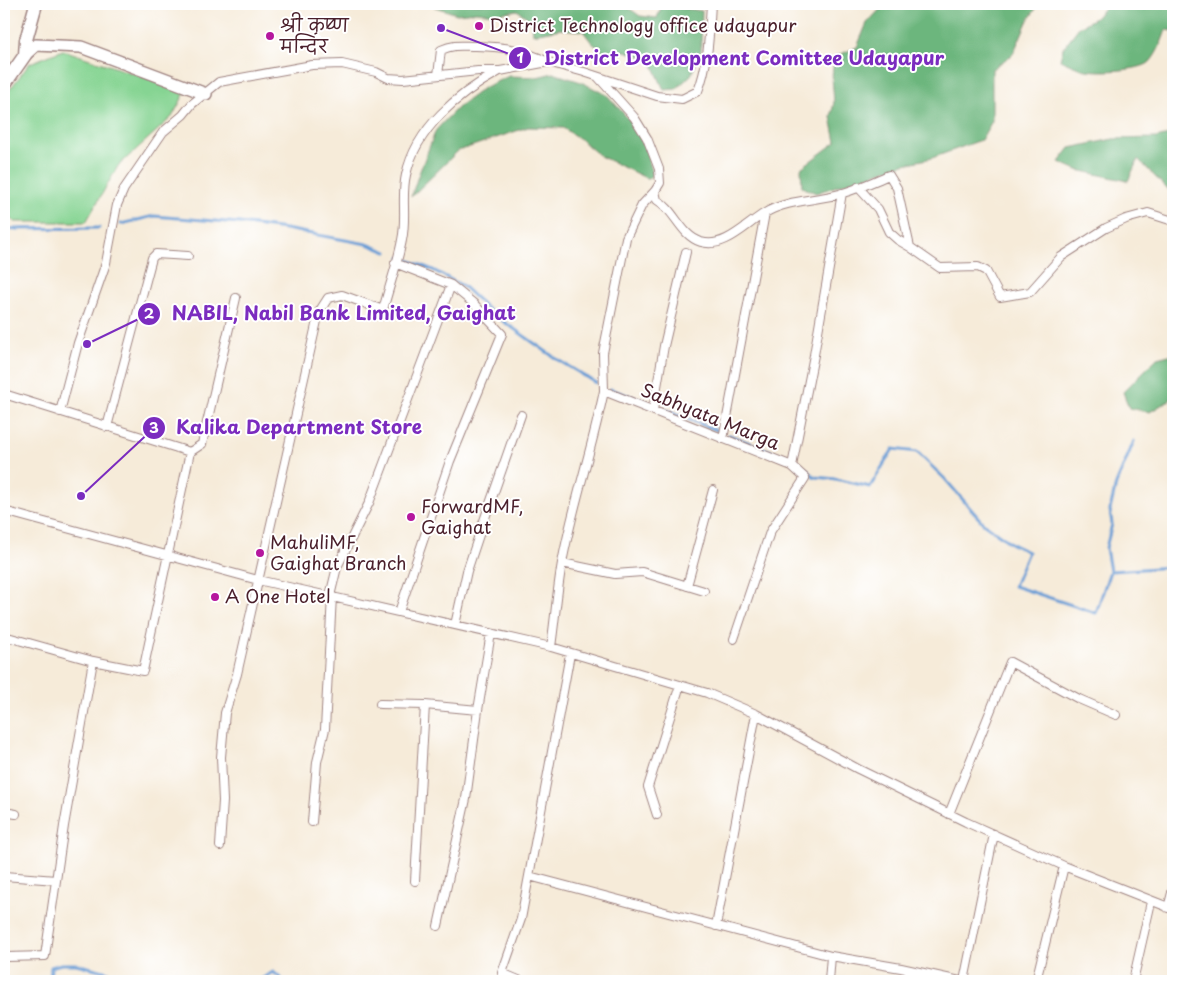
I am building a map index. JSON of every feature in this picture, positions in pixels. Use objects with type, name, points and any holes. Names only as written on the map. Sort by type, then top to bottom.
[{"type":"main road","points":[[4,85],[25,54],[26,40],[35,4]]},
{"type":"street","points":[[438,75],[441,50],[453,45],[508,48],[529,53],[548,62],[598,76],[657,96],[682,99],[698,91],[703,79],[708,54],[711,4]]},
{"type":"street","points":[[25,54],[36,45],[81,48],[206,94]]},
{"type":"street","points":[[60,412],[78,343],[106,263],[117,205],[124,190],[163,132],[192,104],[219,82],[312,65],[342,64],[376,72],[388,78],[402,79],[478,71],[500,71],[548,62]]},
{"type":"street","points":[[220,846],[223,801],[221,757],[225,713],[237,674],[319,312],[328,298],[342,295],[383,310],[402,239],[406,174],[418,141],[443,112],[478,83],[500,71]]},
{"type":"street","points":[[551,647],[562,563],[604,391],[603,353],[626,238],[642,205],[660,183],[659,169],[647,138],[634,117],[598,76]]},
{"type":"street","points":[[655,191],[657,200],[664,204],[690,236],[702,242],[716,243],[739,232],[766,213],[784,205],[842,193],[889,175],[896,188],[910,247]]},
{"type":"street","points":[[858,187],[878,209],[888,232],[898,240],[940,268],[978,267],[986,271],[1000,297],[1030,292],[1061,257],[1106,228],[1126,219],[1148,212],[1173,221]]},
{"type":"street","name":"Sabhyata Marga","points":[[604,391],[792,466],[814,355],[842,193]]},
{"type":"street","points":[[723,439],[766,213]]},
{"type":"street","points":[[653,410],[664,346],[686,252]]},
{"type":"street","points":[[107,427],[152,258],[156,254],[188,256]]},
{"type":"street","points":[[395,263],[452,285],[473,303],[502,334],[450,461],[399,612]]},
{"type":"street","points":[[312,822],[317,762],[325,728],[331,596],[337,567],[369,503],[452,285]]},
{"type":"street","points":[[4,636],[93,661],[143,670],[190,452],[202,444],[236,298]]},
{"type":"street","points":[[4,394],[190,452]]},
{"type":"street","points":[[455,625],[467,571],[521,415]]},
{"type":"street","points":[[734,639],[770,532],[805,478],[792,466]]},
{"type":"street","points":[[687,586],[713,490]]},
{"type":"street","points":[[4,511],[258,580],[551,647],[680,685],[756,714],[858,769],[949,814],[1064,866],[1171,909],[1173,890]]},
{"type":"street","points":[[562,563],[615,574],[642,572],[704,591]]},
{"type":"street","points":[[438,926],[466,799],[491,633]]},
{"type":"street","points":[[521,981],[502,973],[521,919],[570,654]]},
{"type":"street","points":[[4,958],[45,956],[93,661]]},
{"type":"street","points":[[949,814],[1010,662],[1079,699],[1116,715]]},
{"type":"street","points":[[657,815],[648,787],[680,685]]},
{"type":"street","points":[[380,704],[425,705],[478,710]]},
{"type":"street","points":[[415,881],[425,705]]},
{"type":"street","points":[[716,926],[756,714]]},
{"type":"street","points":[[4,812],[16,814]]},
{"type":"street","points":[[964,981],[994,834]]},
{"type":"street","points":[[1036,981],[1064,866]]},
{"type":"street","points":[[4,876],[56,880]]},
{"type":"street","points":[[529,876],[832,956],[960,981]]},
{"type":"street","points":[[1133,981],[1151,902]]},
{"type":"street","points":[[830,981],[832,956]]},
{"type":"green space","points":[[426,4],[623,4],[640,16],[657,18],[662,5],[702,11],[701,51],[691,75],[676,89],[664,90],[651,60],[625,51],[608,55],[592,43],[583,31],[561,29],[533,34],[532,21],[517,10],[496,14],[476,12],[457,14]]},
{"type":"green space","points":[[885,4],[1039,4],[1027,22],[1013,54],[992,69],[992,121],[981,140],[932,158],[904,164],[816,193],[802,187],[801,168],[836,142],[831,117],[834,102],[832,77],[834,57],[857,47],[867,23]]},
{"type":"green space","points":[[1108,4],[1173,4],[1173,31],[1166,30],[1160,47],[1150,62],[1145,65],[1106,71],[1088,70],[1060,60],[1063,48],[1079,27],[1095,18]]},
{"type":"green space","points":[[63,50],[186,91],[172,117],[118,166],[86,222],[15,222],[4,215],[4,97],[30,63]]},
{"type":"green space","points":[[553,73],[581,82],[607,95],[633,124],[644,144],[653,174],[648,179],[600,156],[563,128],[528,127],[458,151],[411,197],[436,130],[458,107],[485,87],[509,76],[537,77]]},
{"type":"green space","points":[[1173,134],[1173,188],[1167,189],[1138,159],[1128,181],[1077,170],[1059,162],[1070,148],[1113,139],[1156,138]]},
{"type":"green space","points":[[1173,354],[1173,398],[1150,412],[1129,408],[1123,392],[1157,358]]},
{"type":"waterway","points":[[121,224],[154,216],[239,223],[285,229],[367,244],[387,252]]},
{"type":"waterway","points":[[4,227],[10,229],[99,228]]},
{"type":"waterway","points":[[400,257],[433,270],[463,286],[493,314],[558,360],[596,383]]},
{"type":"waterway","points":[[610,389],[647,402]]},
{"type":"waterway","points":[[658,407],[718,431]]},
{"type":"waterway","points":[[729,435],[786,457]]},
{"type":"waterway","points":[[1110,571],[1106,548],[1112,524],[1110,510],[1116,484],[1134,441]]},
{"type":"waterway","points":[[796,461],[815,477],[836,479],[870,487],[893,449],[917,452],[945,479],[983,523],[1012,544],[1028,552],[1014,586],[1096,613],[1110,571],[1173,567]]},
{"type":"waterway","points":[[50,981],[51,967],[61,964],[76,964],[108,972],[130,981],[152,978],[168,981]]},
{"type":"waterway","points":[[258,981],[273,972],[282,981]]},
{"type":"place","name":"District Technology office udayapur","points":[[479,26]]},
{"type":"place","name":"District Development Comittee Udayapur","points":[[441,28]]},
{"type":"place","name":"श्री कृष्ण मन्दिर","points":[[270,36]]},
{"type":"place","name":"NABIL, Nabil Bank Limited, Gaighat","points":[[87,344]]},
{"type":"place","name":"Kalika Department Store","points":[[81,496]]},
{"type":"place","name":"ForwardMF, Gaighat","points":[[411,517]]},
{"type":"place","name":"MahuliMF, Gaighat Branch","points":[[260,553]]},
{"type":"place","name":"A One Hotel","points":[[215,597]]}]
